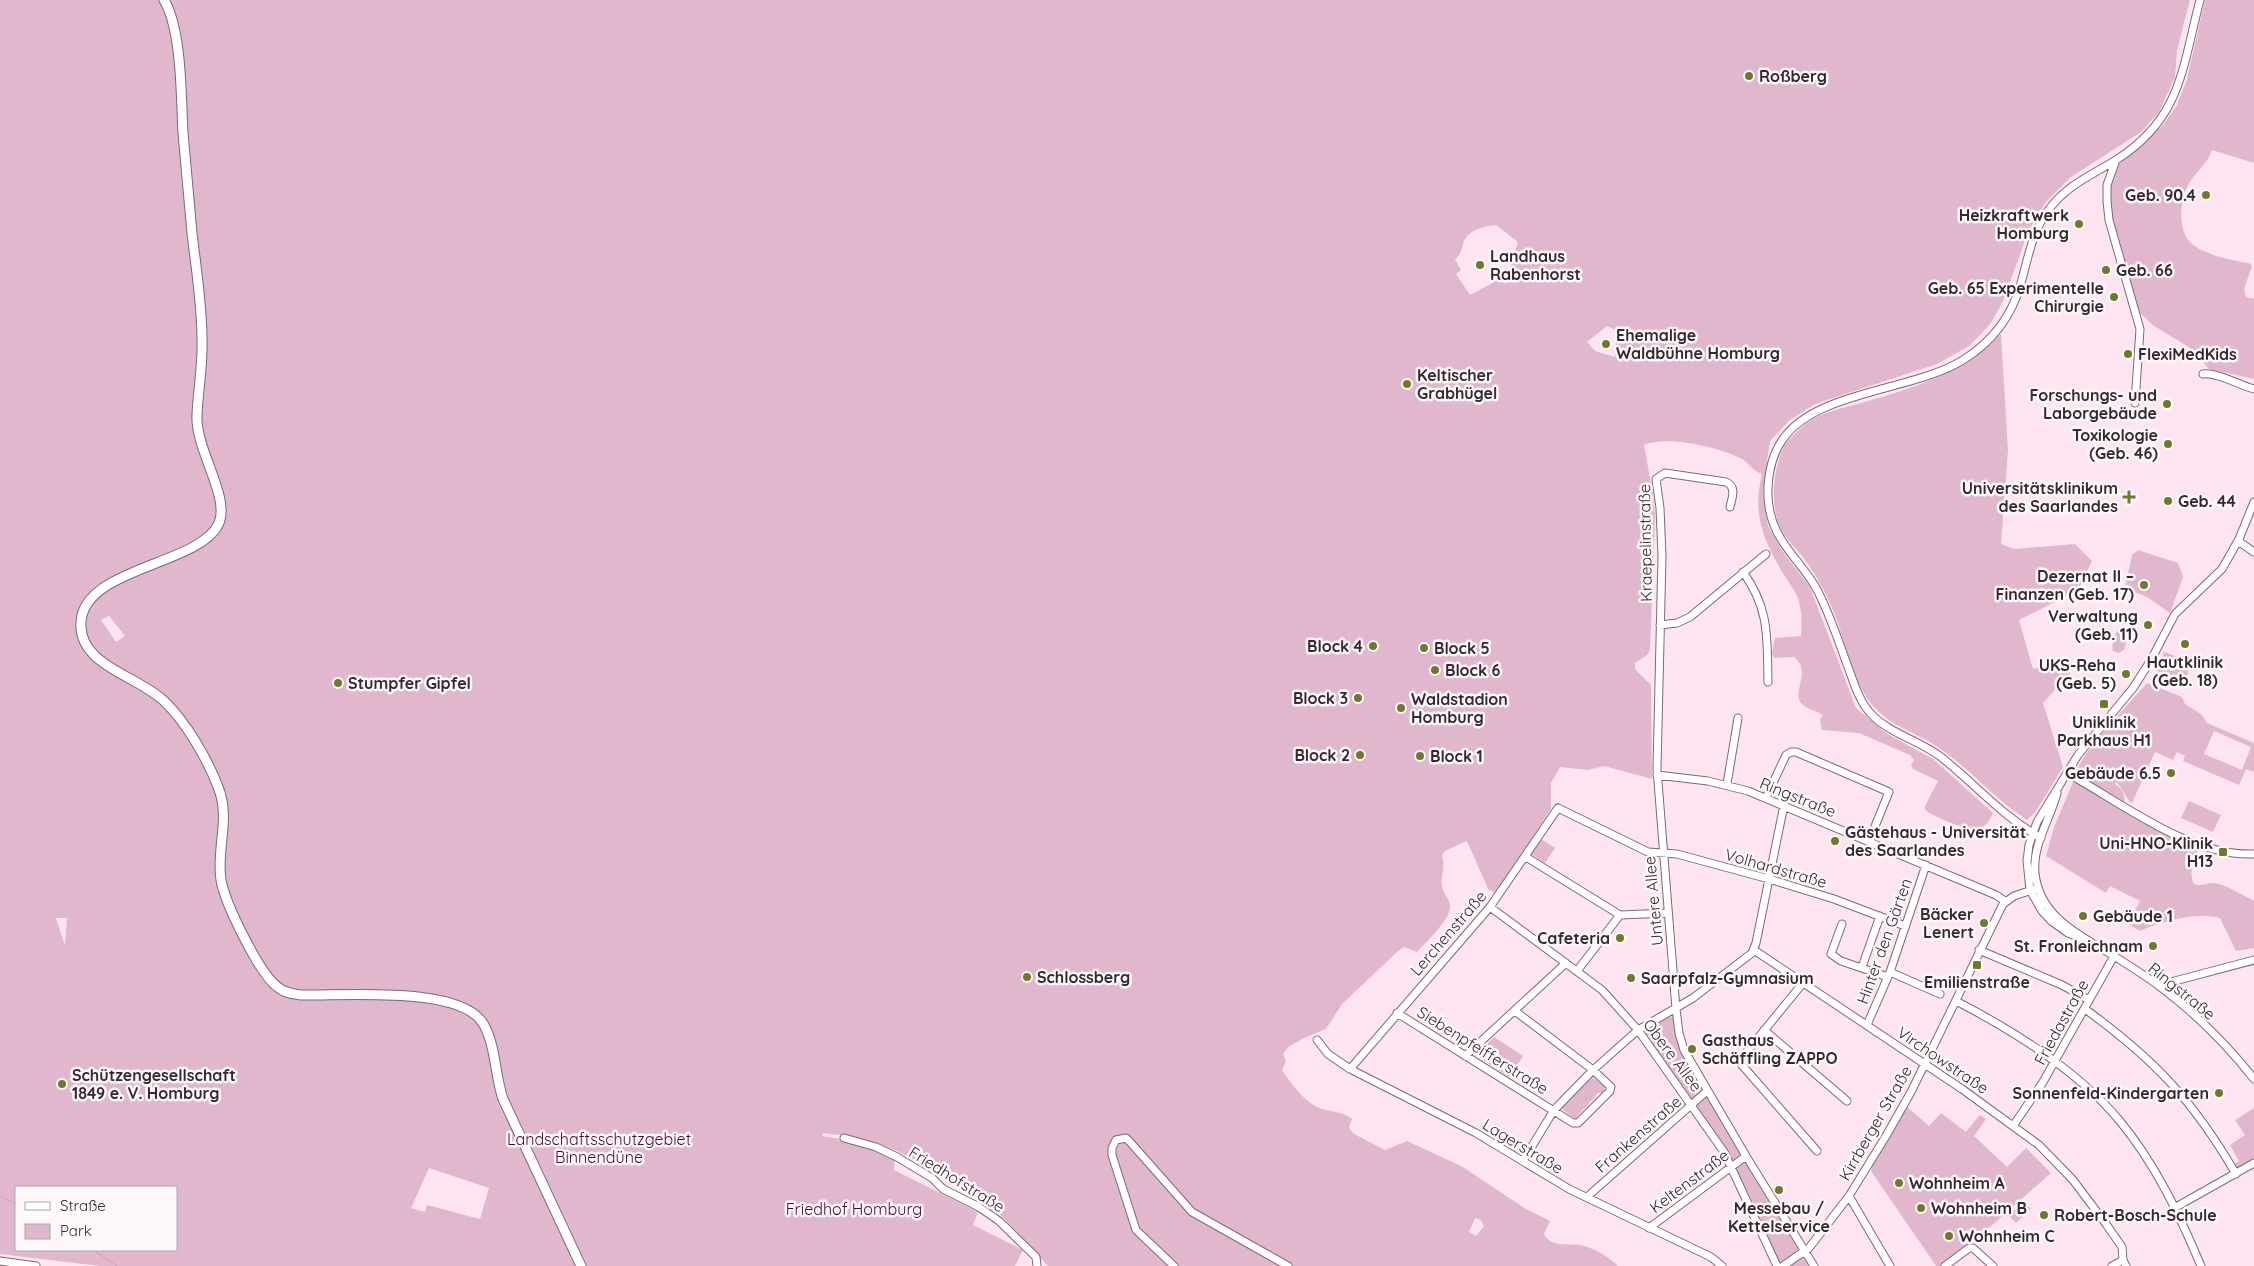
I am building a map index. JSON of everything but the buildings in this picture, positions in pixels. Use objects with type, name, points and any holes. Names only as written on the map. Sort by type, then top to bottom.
[{"type":"main road","points":[[164,0],[172,16],[179,72],[188,192],[200,295],[202,339],[197,432],[218,492],[221,514],[213,532],[198,544],[111,583],[95,593],[88,600],[82,613],[82,640],[95,658],[142,684],[168,704],[207,764],[219,789],[224,814],[221,872],[223,889],[267,977],[279,989],[293,994],[426,997],[449,1001],[476,1015],[488,1033],[496,1077],[503,1099],[581,1266]]},
{"type":"street","points":[[2041,838],[1999,808],[1940,757],[1888,727],[1868,711],[1856,690],[1821,599],[1773,525],[1768,503],[1770,474],[1779,445],[1785,435],[1811,414],[1944,370],[1978,350],[1991,337],[2009,313],[2021,285],[2035,232],[2048,211],[2074,184],[2116,160],[2151,131],[2171,103],[2182,80],[2200,0]]},
{"type":"street","points":[[2116,160],[2107,185],[2107,201],[2109,220],[2140,329],[2135,403]]},
{"type":"street","points":[[2204,374],[2211,373],[2236,384],[2254,389]]},
{"type":"street","name":"Kraepelinstraße","points":[[1658,678],[1661,530],[1656,479],[1664,473],[1726,482],[1731,485],[1733,490],[1730,507]]},
{"type":"street","points":[[2057,790],[2088,741],[2133,688],[2151,660],[2175,614],[2219,573],[2238,541],[2254,502]]},
{"type":"street","points":[[2238,541],[2254,552]]},
{"type":"street","points":[[1660,625],[1684,621],[1766,554]]},
{"type":"street","points":[[1743,572],[1757,593],[1765,618],[1768,682]]},
{"type":"street","name":"Untere Allee","points":[[1658,678],[1657,774],[1676,1009],[1682,1044],[1707,1091],[1814,1266]]},
{"type":"street","points":[[1727,784],[1738,718]]},
{"type":"street","points":[[1766,798],[1780,766],[1791,752],[1889,792],[1869,841]]},
{"type":"street","points":[[2067,773],[2190,842],[2222,852],[2254,854]]},
{"type":"street","name":"Ringstraße","points":[[1657,774],[1727,784],[1766,798],[1926,865],[2005,901]]},
{"type":"street","name":"Ringstraße","points":[[2057,790],[2048,801],[2033,833],[2027,861],[2042,911],[2051,921],[2068,933],[2082,938],[2114,956],[2163,989],[2222,1042],[2254,1079]]},
{"type":"street","name":"Ringstraße","points":[[2034,889],[2034,862],[2057,790]]},
{"type":"street","points":[[1523,1161],[1554,1110],[1593,1070],[1638,1030],[1676,1009],[1748,957],[1754,950],[1784,806]]},
{"type":"street","name":"Volhardstraße","points":[[1558,808],[1648,852],[1677,854],[1769,878],[1905,926]]},
{"type":"street","name":"Lerchenstraße","points":[[1350,1069],[1490,907],[1558,808]]},
{"type":"street","points":[[1526,857],[1620,915],[1668,913]]},
{"type":"street","name":"Hinter den Gärten","points":[[1867,1026],[1888,975],[1926,865]]},
{"type":"street","points":[[2005,901],[2034,889]]},
{"type":"street","name":"Kirrberger Straße","points":[[1783,1266],[1806,1252],[1849,1196],[1904,1106],[2005,901]]},
{"type":"street","name":"Obere Allee","points":[[1490,907],[1578,971],[1608,996],[1638,1030],[1692,1104],[1732,1165],[1777,1266]]},
{"type":"street","points":[[1578,971],[1620,915]]},
{"type":"street","points":[[1862,967],[1880,916]]},
{"type":"street","points":[[1842,924],[1831,954],[1841,960],[1940,994]]},
{"type":"street","name":"Virchowstraße","points":[[1754,950],[1924,1064],[2013,1126],[2049,1154],[2073,1180],[2122,1247],[2124,1263]]},
{"type":"street","points":[[1980,950],[2062,985],[2089,1000]]},
{"type":"street","name":"Friedastraße","points":[[2013,1126],[2029,1105],[2054,1063],[2114,956]]},
{"type":"street","points":[[2163,989],[2171,982],[2254,960]]},
{"type":"street","points":[[1466,1056],[1566,962]]},
{"type":"street","points":[[1803,984],[1743,1056],[1741,1064],[1817,1151]]},
{"type":"street","points":[[1956,1001],[2016,1036],[2054,1063],[2088,1090],[2118,1118],[2151,1165],[2176,1207],[2201,1266]]},
{"type":"street","points":[[2084,1009],[2138,1050],[2180,1091],[2213,1135],[2236,1174]]},
{"type":"street","points":[[1515,1011],[1593,1070]]},
{"type":"street","name":"Siebenpfeifferstraße","points":[[1397,1013],[1573,1122],[1578,1123],[1610,1091],[1611,1087],[1593,1070]]},
{"type":"street","points":[[1764,1030],[1847,1101]]},
{"type":"street","name":"Lagerstraße","points":[[1317,1040],[1328,1054],[1350,1069],[1476,1133],[1587,1197],[1710,1257],[1722,1266]]},
{"type":"street","name":"Frankenstraße","points":[[1587,1197],[1707,1091]]},
{"type":"street","name":"Friedhofstraße","points":[[844,1138],[876,1147],[897,1157],[932,1178],[943,1189],[987,1212],[1036,1257],[1037,1266]]},
{"type":"street","points":[[1174,1266],[1145,1241],[1134,1226],[1112,1155],[1112,1148],[1116,1140],[1126,1138],[1192,1212],[1288,1266]]},
{"type":"street","name":"Keltenstraße","points":[[1649,1228],[1746,1156]]},
{"type":"street","points":[[2176,1207],[2254,1163]]},
{"type":"street","points":[[1849,1196],[1890,1266]]},
{"type":"street","points":[[1945,1266],[1969,1248],[1973,1248],[1993,1266]]},
{"type":"street","points":[[0,1261],[36,1266]]},
{"type":"street","points":[[2112,1266],[2124,1263]]},
{"type":"green space","points":[[0,0],[2190,0],[2177,50],[2175,77],[2159,112],[2141,132],[2071,177],[2046,202],[2029,230],[2003,301],[1991,323],[1983,332],[1969,346],[1937,364],[1815,404],[1790,420],[1770,441],[1763,491],[1768,526],[1783,552],[1810,587],[1856,708],[1886,733],[1933,759],[1993,813],[1990,820],[1984,826],[1978,828],[1963,827],[1945,821],[1925,810],[1925,806],[1938,781],[1913,769],[1911,765],[1914,760],[1910,755],[1859,733],[1822,730],[1820,720],[1823,715],[1802,704],[1798,694],[1802,676],[1802,669],[1799,663],[1794,657],[1774,658],[1772,653],[1775,638],[1801,636],[1801,619],[1797,595],[1770,550],[1761,526],[1758,502],[1762,474],[1740,458],[1706,446],[1666,441],[1644,445],[1655,517],[1650,650],[1647,655],[1635,663],[1635,669],[1651,685],[1652,779],[1604,766],[1588,770],[1560,767],[1551,783],[1551,809],[1496,893],[1488,889],[1467,841],[1445,851],[1442,855],[1442,882],[1450,910],[1438,930],[1417,952],[1404,947],[1396,953],[1342,1004],[1326,1029],[1288,1047],[1283,1054],[1286,1061],[1282,1070],[1299,1093],[1322,1109],[1342,1114],[1352,1119],[1349,1128],[1354,1134],[1385,1150],[1407,1141],[1461,1166],[1526,1209],[1550,1221],[1544,1234],[1551,1241],[1560,1244],[1580,1245],[1596,1250],[1618,1266],[1048,1266],[985,1198],[983,1200],[955,1182],[896,1151],[860,1139],[823,1133],[822,1136],[852,1141],[895,1158],[894,1170],[978,1212],[973,1225],[1023,1250],[1015,1266],[100,1266],[0,1254]],"holes":[[[1496,225],[1518,242],[1505,284],[1498,280],[1470,295],[1456,274],[1461,270],[1455,259],[1470,233]],[[1607,326],[1617,331],[1615,357],[1595,351],[1587,342]],[[109,616],[125,636],[116,642],[101,620]],[[56,918],[67,918],[65,946]],[[429,1168],[489,1188],[480,1219],[427,1205],[425,1212],[411,1208]],[[1475,1218],[1481,1220],[1484,1226],[1476,1236],[1469,1232]]]},
{"type":"green space","points":[[2205,0],[2254,0],[2254,163],[2212,150],[2185,192],[2181,215],[2182,223],[2187,237],[2196,247],[2218,256],[2249,263],[2252,266],[2244,289],[2246,297],[2254,299],[2254,379],[2209,369],[2192,349],[2154,326],[2139,312],[2111,219],[2108,191],[2118,165],[2163,125],[2177,105],[2187,79]]},
{"type":"green space","points":[[2001,334],[2008,450],[2001,544],[2014,549],[2075,544],[2092,561],[2078,590],[2019,620],[2033,669],[2059,661],[2070,673],[2043,703],[2063,767],[2036,811],[2027,820],[1945,752],[1889,720],[1868,699],[1850,663],[1839,625],[1824,591],[1808,564],[1787,539],[1780,527],[1774,498],[1777,467],[1783,449],[1791,437],[1802,427],[1832,411],[1903,390],[1938,377],[1970,359]]},
{"type":"green space","points":[[2138,550],[2178,563],[2183,577],[2170,613],[2147,597],[2125,588],[2132,555]]},
{"type":"green space","points":[[2122,626],[2125,626],[2129,633],[2124,650],[2118,653],[2113,651],[2114,637]]},
{"type":"green space","points":[[2164,652],[2189,661],[2187,680],[2181,683],[2157,671]]},
{"type":"green space","points":[[2147,683],[2182,697],[2185,704],[2201,714],[2207,723],[2254,743],[2254,772],[2246,769],[2239,785],[2183,761],[2185,756],[2177,752],[2173,760],[2155,752],[2132,803],[2116,782],[2115,784],[2122,790],[2124,803],[2076,775],[2078,767],[2095,742]],"holes":[[[2214,731],[2251,747],[2242,770],[2204,754]]]},
{"type":"green space","points":[[2074,780],[2199,848],[2192,870],[2194,884],[2218,884],[2254,901],[2254,948],[2236,951],[2220,918],[2210,916],[2179,919],[2140,931],[2128,924],[2140,901],[2110,886],[2106,893],[2046,856],[2054,827]]},
{"type":"green space","points":[[2189,801],[2221,815],[2213,832],[2181,818]]},
{"type":"green space","points":[[1541,839],[1555,848],[1545,863],[1531,854]]},
{"type":"green space","points":[[1669,1016],[1674,1018],[1675,1036],[1679,1044],[1737,1148],[1809,1266],[1780,1266],[1751,1198],[1728,1154],[1646,1034],[1646,1030]]},
{"type":"green space","points":[[1494,1037],[1523,1056],[1509,1077],[1476,1055]]},
{"type":"green space","points":[[1592,1077],[1606,1087],[1602,1093],[1598,1093],[1575,1119],[1561,1108]]},
{"type":"green space","points":[[1907,1107],[1929,1126],[1941,1113],[1966,1132],[1980,1115],[1986,1119],[1974,1136],[2007,1167],[2026,1148],[2051,1173],[1972,1243],[1941,1266],[1936,1266],[1871,1171],[1873,1164]]},
{"type":"green space","points":[[2254,1108],[2254,1159],[2238,1169],[2235,1164],[2239,1161],[2230,1145],[2245,1135],[2235,1120]]},
{"type":"green space","points":[[2024,1201],[2031,1209],[2016,1223],[2008,1215]]},
{"type":"waterway","points":[[0,1196],[15,1204]]},
{"type":"waterway","points":[[94,1251],[117,1266]]},
{"type":"place","name":"Roßberg","points":[[1749,76]]},
{"type":"place","name":"Geb. 90.4","points":[[2206,195]]},
{"type":"place","name":"Heizkraftwerk Homburg","points":[[2079,224]]},
{"type":"place","name":"Landhaus Rabenhorst","points":[[1480,265]]},
{"type":"place","name":"Geb. 66","points":[[2106,270]]},
{"type":"place","name":"Geb. 65 Experimentelle Chirurgie","points":[[2114,297]]},
{"type":"place","name":"Ehemalige Waldbühne Homburg","points":[[1606,344]]},
{"type":"place","name":"FlexiMedKids","points":[[2128,354]]},
{"type":"place","name":"Keltischer Grabhügel","points":[[1407,384]]},
{"type":"place","name":"Forschungs- und Laborgebäude","points":[[2167,404]]},
{"type":"place","name":"Toxikologie (Geb. 46)","points":[[2168,444]]},
{"type":"place","name":"Universitätsklinikum des Saarlandes","points":[[2129,497]]},
{"type":"place","name":"Geb. 44","points":[[2168,501]]},
{"type":"place","name":"Dezernat II – Finanzen (Geb. 17)","points":[[2144,585]]},
{"type":"place","name":"Verwaltung (Geb. 11)","points":[[2148,625]]},
{"type":"place","name":"Hautklinik (Geb. 18)","points":[[2185,644]]},
{"type":"place","name":"Block 4","points":[[1373,646]]},
{"type":"place","name":"Block 5","points":[[1424,648]]},
{"type":"place","name":"Block 6","points":[[1435,670]]},
{"type":"place","name":"UKS-Reha (Geb. 5)","points":[[2126,674]]},
{"type":"place","name":"Stumpfer Gipfel","points":[[338,683]]},
{"type":"place","name":"Block 3","points":[[1358,698]]},
{"type":"place","name":"Uniklinik Parkhaus H1","points":[[2104,704]]},
{"type":"place","name":"Waldstadion Homburg","points":[[1401,708]]},
{"type":"place","name":"Block 2","points":[[1360,755]]},
{"type":"place","name":"Block 1","points":[[1420,756]]},
{"type":"place","name":"Gebäude 6.5","points":[[2171,773]]},
{"type":"place","name":"Gästehaus - Universität des Saarlandes","points":[[1835,841]]},
{"type":"place","name":"Uni-HNO-Klinik H13","points":[[2223,852]]},
{"type":"place","name":"Gebäude 1","points":[[2083,916]]},
{"type":"place","name":"Bäcker Lenert","points":[[1984,923]]},
{"type":"place","name":"Cafeteria","points":[[1620,938]]},
{"type":"place","name":"St. Fronleichnam","points":[[2153,946]]},
{"type":"place","name":"Emilienstraße","points":[[1977,965]]},
{"type":"place","name":"Schlossberg","points":[[1027,977]]},
{"type":"place","name":"Saarpfalz-Gymnasium","points":[[1631,978]]},
{"type":"place","name":"Gasthaus Schäffling ZAPPO","points":[[1692,1049]]},
{"type":"place","name":"Schützengesellschaft 1849 e. V. Homburg","points":[[62,1084]]},
{"type":"place","name":"Sonnenfeld-Kindergarten","points":[[2219,1093]]},
{"type":"place","name":"Wohnheim A","points":[[1899,1183]]},
{"type":"place","name":"Messebau / Kettelservice","points":[[1779,1190]]},
{"type":"place","name":"Wohnheim B","points":[[1921,1208]]},
{"type":"place","name":"Robert-Bosch-Schule","points":[[2044,1215]]},
{"type":"place","name":"Wohnheim C","points":[[1949,1236]]},
{"type":"park label","name":"Landschaftsschutzgebiet Binnendüne","points":[[599,1148]]},
{"type":"park label","name":"Friedhof Homburg","points":[[854,1209]]}]
